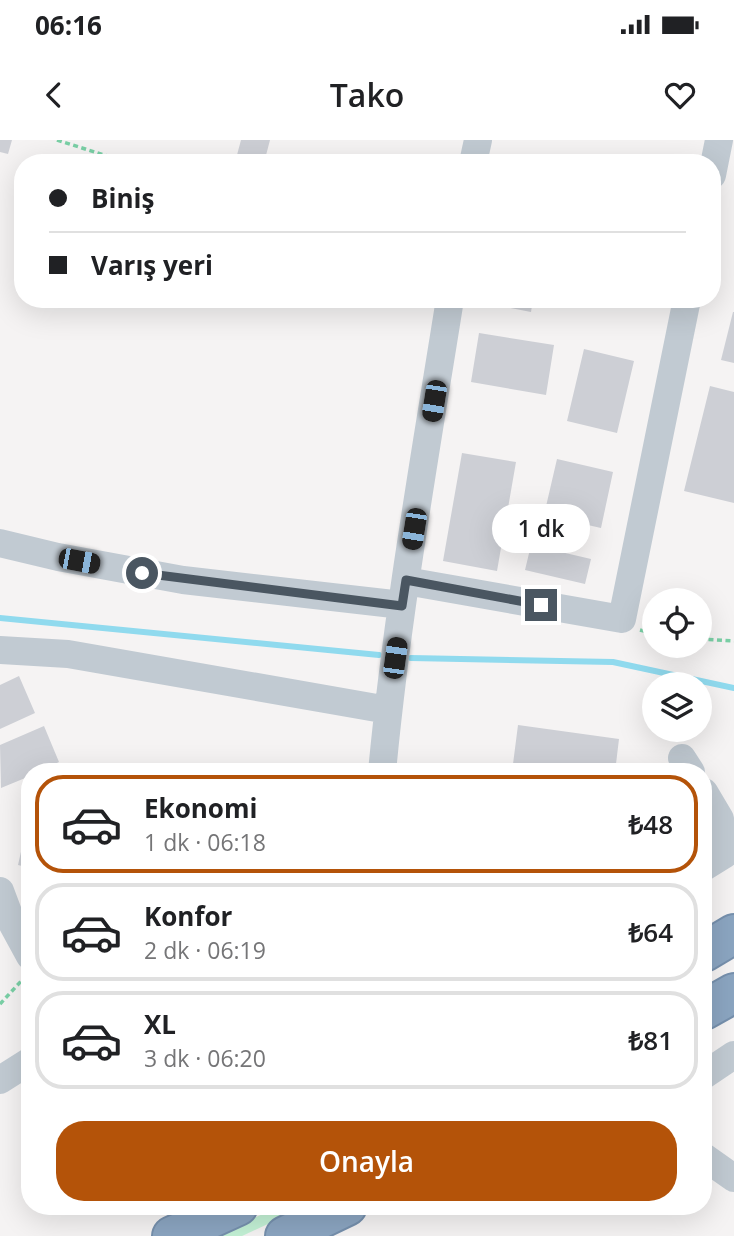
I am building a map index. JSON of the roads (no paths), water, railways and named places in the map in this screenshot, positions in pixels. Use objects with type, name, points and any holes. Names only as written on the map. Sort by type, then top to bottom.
[{"type":"highway","points":[[712,947],[734,934]]},
{"type":"highway","points":[[712,1005],[734,993]]},
{"type":"highway","points":[[172,1236],[218,1215]]},
{"type":"highway","points":[[301,1232],[331,1215]]},
{"type":"street","points":[[383,763],[404,593],[449,308]]},
{"type":"street","points":[[0,543],[96,565],[183,580],[404,593],[622,619],[685,308]]},
{"type":"street","points":[[0,650],[68,654],[388,710]]},
{"type":"street","points":[[712,806],[720,819],[725,854],[712,862]]},
{"type":"street","points":[[0,891],[21,940]]},
{"type":"street","points":[[712,1070],[734,1055]]},
{"type":"street","points":[[0,1080],[21,1067]]},
{"type":"street","points":[[712,1163],[734,1178]]},
{"type":"waterway","points":[[0,618],[379,655]]},
{"type":"waterway","points":[[411,658],[613,662],[734,688]]}]
